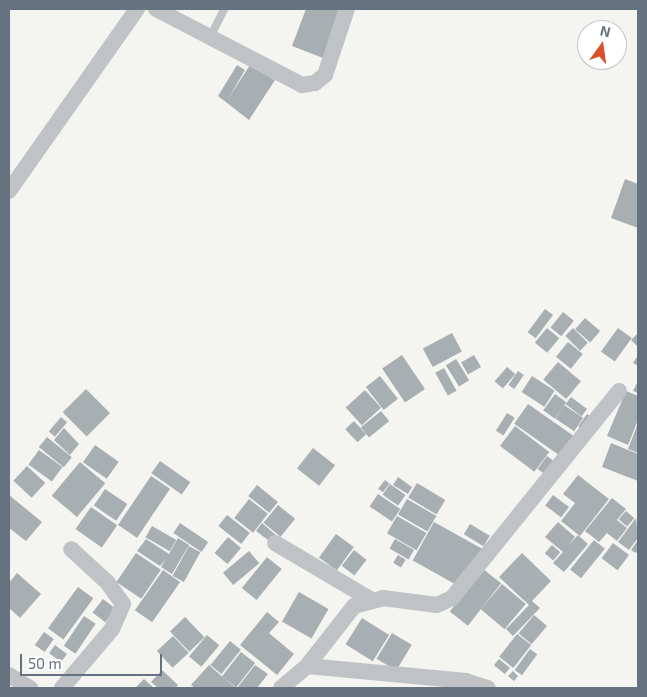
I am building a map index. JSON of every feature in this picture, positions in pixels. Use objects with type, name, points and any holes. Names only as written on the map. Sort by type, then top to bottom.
[{"type":"street","points":[[9,191],[137,9]]},
{"type":"street","points":[[156,9],[289,81],[315,83],[325,74],[348,9]]},
{"type":"street","points":[[275,543],[370,599],[437,605],[452,598],[619,391]]},
{"type":"street","points":[[62,688],[112,629],[122,604],[119,595],[71,549]]},
{"type":"street","points":[[281,688],[307,666],[354,606],[370,599]]},
{"type":"street","points":[[307,666],[466,681],[488,688]]},
{"type":"street","points":[[9,675],[30,688]]},
{"type":"lane","points":[[210,37],[224,9]]},
{"type":"building","points":[[306,9],[339,9],[323,58],[292,46]]},
{"type":"building","points":[[237,65],[245,70],[228,99],[250,65],[275,80],[249,120],[218,96]]},
{"type":"building","points":[[625,179],[638,184],[638,228],[611,218]]},
{"type":"building","points":[[545,309],[553,315],[536,338],[528,332]]},
{"type":"building","points":[[563,312],[574,321],[561,336],[550,328]]},
{"type":"building","points":[[585,318],[600,331],[590,342],[575,329]]},
{"type":"building","points":[[547,328],[559,338],[547,353],[535,343]]},
{"type":"building","points":[[573,328],[588,343],[580,351],[565,336]]},
{"type":"building","points":[[618,328],[632,338],[615,361],[601,351]]},
{"type":"building","points":[[452,333],[462,352],[433,367],[423,348]]},
{"type":"building","points":[[638,333],[638,347],[631,340]]},
{"type":"building","points":[[568,342],[583,354],[571,369],[556,357]]},
{"type":"building","points":[[402,355],[425,389],[405,402],[382,368]]},
{"type":"building","points":[[474,355],[481,367],[468,375],[461,362]]},
{"type":"building","points":[[638,355],[638,366],[633,363]]},
{"type":"building","points":[[456,359],[469,380],[459,387],[446,365]]},
{"type":"building","points":[[558,362],[581,381],[566,399],[543,380]]},
{"type":"building","points":[[507,367],[515,374],[503,389],[495,381]]},
{"type":"building","points":[[444,368],[457,391],[448,396],[435,373]]},
{"type":"building","points":[[518,371],[524,375],[514,389],[508,385]]},
{"type":"building","points":[[380,376],[398,399],[384,410],[366,387]]},
{"type":"building","points":[[532,376],[555,391],[544,407],[522,392]]},
{"type":"building","points":[[638,381],[638,393],[633,391]]},
{"type":"building","points":[[86,389],[110,413],[87,436],[63,412]]},
{"type":"building","points":[[365,390],[381,408],[362,425],[346,407]]},
{"type":"building","points":[[626,391],[638,396],[638,420],[628,445],[607,436]]},
{"type":"building","points":[[555,394],[566,402],[555,418],[543,410]]},
{"type":"building","points":[[571,397],[587,409],[582,416],[566,404]]},
{"type":"building","points":[[528,404],[576,437],[562,457],[514,424]]},
{"type":"building","points":[[564,405],[583,418],[574,431],[555,418]]},
{"type":"building","points":[[381,411],[389,421],[369,437],[361,427]]},
{"type":"building","points":[[507,413],[515,418],[504,436],[496,431]]},
{"type":"building","points":[[587,414],[594,419],[585,431],[578,426]]},
{"type":"building","points":[[61,417],[67,422],[55,437],[49,432]]},
{"type":"building","points":[[354,421],[366,434],[357,442],[345,429]]},
{"type":"building","points":[[638,423],[638,453],[628,449]]},
{"type":"building","points":[[515,426],[549,452],[534,472],[500,446]]},
{"type":"building","points":[[64,428],[79,444],[70,455],[54,440]]},
{"type":"building","points":[[47,437],[72,457],[64,467],[39,447]]},
{"type":"building","points":[[611,443],[638,454],[638,481],[602,467]]},
{"type":"building","points":[[95,445],[119,462],[107,479],[83,462]]},
{"type":"building","points":[[313,448],[335,465],[319,486],[297,468]]},
{"type":"building","points":[[39,450],[62,467],[52,482],[28,465]]},
{"type":"building","points":[[547,456],[554,461],[545,474],[538,469]]},
{"type":"building","points":[[160,461],[190,482],[182,495],[151,473]]},
{"type":"building","points":[[80,462],[105,483],[77,517],[52,496]]},
{"type":"building","points":[[27,466],[45,483],[32,498],[13,481]]},
{"type":"building","points":[[578,475],[609,499],[580,536],[561,521],[575,503],[563,494]]},
{"type":"building","points":[[151,476],[170,489],[137,538],[118,525]]},
{"type":"building","points":[[398,477],[412,487],[408,494],[393,485]]},
{"type":"building","points":[[385,480],[390,484],[383,492],[378,489]]},
{"type":"building","points":[[417,483],[445,500],[437,515],[408,498]]},
{"type":"building","points":[[390,484],[406,495],[398,506],[383,495]]},
{"type":"building","points":[[257,485],[278,502],[269,513],[248,496]]},
{"type":"building","points":[[105,489],[127,504],[116,521],[94,506]]},
{"type":"building","points":[[378,494],[400,509],[392,522],[370,506]]},
{"type":"building","points":[[9,495],[42,522],[26,541],[9,528]]},
{"type":"building","points":[[553,495],[569,507],[561,517],[545,505]]},
{"type":"building","points":[[612,498],[626,509],[617,520],[627,528],[617,541],[607,533],[599,542],[585,531]]},
{"type":"building","points":[[249,499],[268,514],[253,533],[234,518]]},
{"type":"building","points":[[407,499],[436,516],[427,532],[398,515]]},
{"type":"building","points":[[278,505],[295,519],[281,537],[264,523]]},
{"type":"building","points":[[91,507],[117,525],[102,547],[76,529]]},
{"type":"building","points":[[626,511],[634,518],[627,527],[619,519]]},
{"type":"building","points":[[227,515],[250,533],[241,544],[218,526]]},
{"type":"building","points":[[397,516],[426,533],[416,550],[387,533]]},
{"type":"building","points":[[636,518],[638,538],[629,550],[618,542]]},
{"type":"building","points":[[434,522],[483,549],[462,588],[413,560]]},
{"type":"building","points":[[558,522],[575,537],[568,546],[578,535],[588,544],[564,572],[553,563],[563,552],[545,537]]},
{"type":"building","points":[[180,523],[208,542],[201,552],[173,533]]},
{"type":"building","points":[[262,523],[277,536],[272,543],[256,531]]},
{"type":"building","points":[[470,524],[490,536],[484,546],[464,534]]},
{"type":"building","points":[[152,526],[176,540],[170,551],[146,537]]},
{"type":"building","points":[[336,534],[354,547],[337,570],[319,557]]},
{"type":"building","points":[[228,537],[241,548],[228,564],[215,553]]},
{"type":"building","points":[[178,538],[189,545],[172,574],[161,567],[166,559],[160,566],[137,551],[146,539],[169,554]]},
{"type":"building","points":[[395,539],[414,550],[409,560],[390,549]]},
{"type":"building","points":[[594,540],[605,549],[581,578],[570,570]]},
{"type":"building","points":[[638,540],[638,550],[636,553],[631,550]]},
{"type":"building","points":[[613,543],[629,555],[618,570],[602,558]]},
{"type":"building","points":[[552,545],[560,552],[553,561],[545,553]]},
{"type":"building","points":[[189,546],[200,552],[184,582],[173,576]]},
{"type":"building","points":[[354,550],[367,560],[354,576],[342,566]]},
{"type":"building","points":[[249,551],[259,563],[233,585],[223,573]]},
{"type":"building","points":[[136,553],[161,570],[141,599],[116,582]]},
{"type":"building","points":[[522,553],[551,581],[532,601],[540,608],[513,636],[506,629],[529,605],[499,577]]},
{"type":"building","points":[[398,555],[406,560],[401,567],[393,563]]},
{"type":"building","points":[[267,557],[282,569],[257,600],[242,588]]},
{"type":"building","points":[[483,569],[501,583],[468,626],[450,612]]},
{"type":"building","points":[[163,570],[180,582],[152,622],[135,610]]},
{"type":"building","points":[[17,573],[41,594],[20,618],[9,608],[9,583]]},
{"type":"building","points":[[502,584],[526,604],[505,629],[481,609]]},
{"type":"building","points":[[78,587],[93,598],[63,639],[48,628]]},
{"type":"building","points":[[299,592],[328,609],[311,638],[282,621]]},
{"type":"building","points":[[103,599],[116,609],[105,622],[93,612]]},
{"type":"building","points":[[267,612],[279,622],[269,633],[294,654],[277,675],[240,645]]},
{"type":"building","points":[[534,615],[547,626],[532,644],[519,633]]},
{"type":"building","points":[[84,616],[96,624],[75,654],[64,646]]},
{"type":"building","points":[[185,617],[204,637],[189,652],[170,632]]},
{"type":"building","points":[[362,618],[389,635],[373,661],[346,644]]},
{"type":"building","points":[[44,632],[54,639],[45,652],[35,645]]},
{"type":"building","points":[[392,633],[412,645],[396,671],[377,659]]},
{"type":"building","points":[[517,634],[531,645],[513,668],[499,657]]},
{"type":"building","points":[[207,635],[219,645],[201,667],[189,656]]},
{"type":"building","points":[[173,636],[189,653],[173,668],[157,651]]},
{"type":"building","points":[[230,641],[241,650],[221,674],[210,665]]},
{"type":"building","points":[[55,645],[67,654],[61,662],[49,653]]},
{"type":"building","points":[[530,649],[537,654],[522,675],[515,670]]},
{"type":"building","points":[[241,652],[255,663],[236,688],[222,676]]},
{"type":"building","points":[[499,659],[510,668],[505,674],[494,665]]},
{"type":"building","points":[[209,665],[236,688],[195,688],[191,685]]},
{"type":"building","points":[[255,665],[268,674],[257,688],[237,688]]},
{"type":"building","points":[[162,670],[178,685],[176,688],[158,688],[151,682]]},
{"type":"building","points":[[513,671],[518,676],[514,681],[508,676]]},
{"type":"building","points":[[144,679],[154,688],[135,688]]}]
